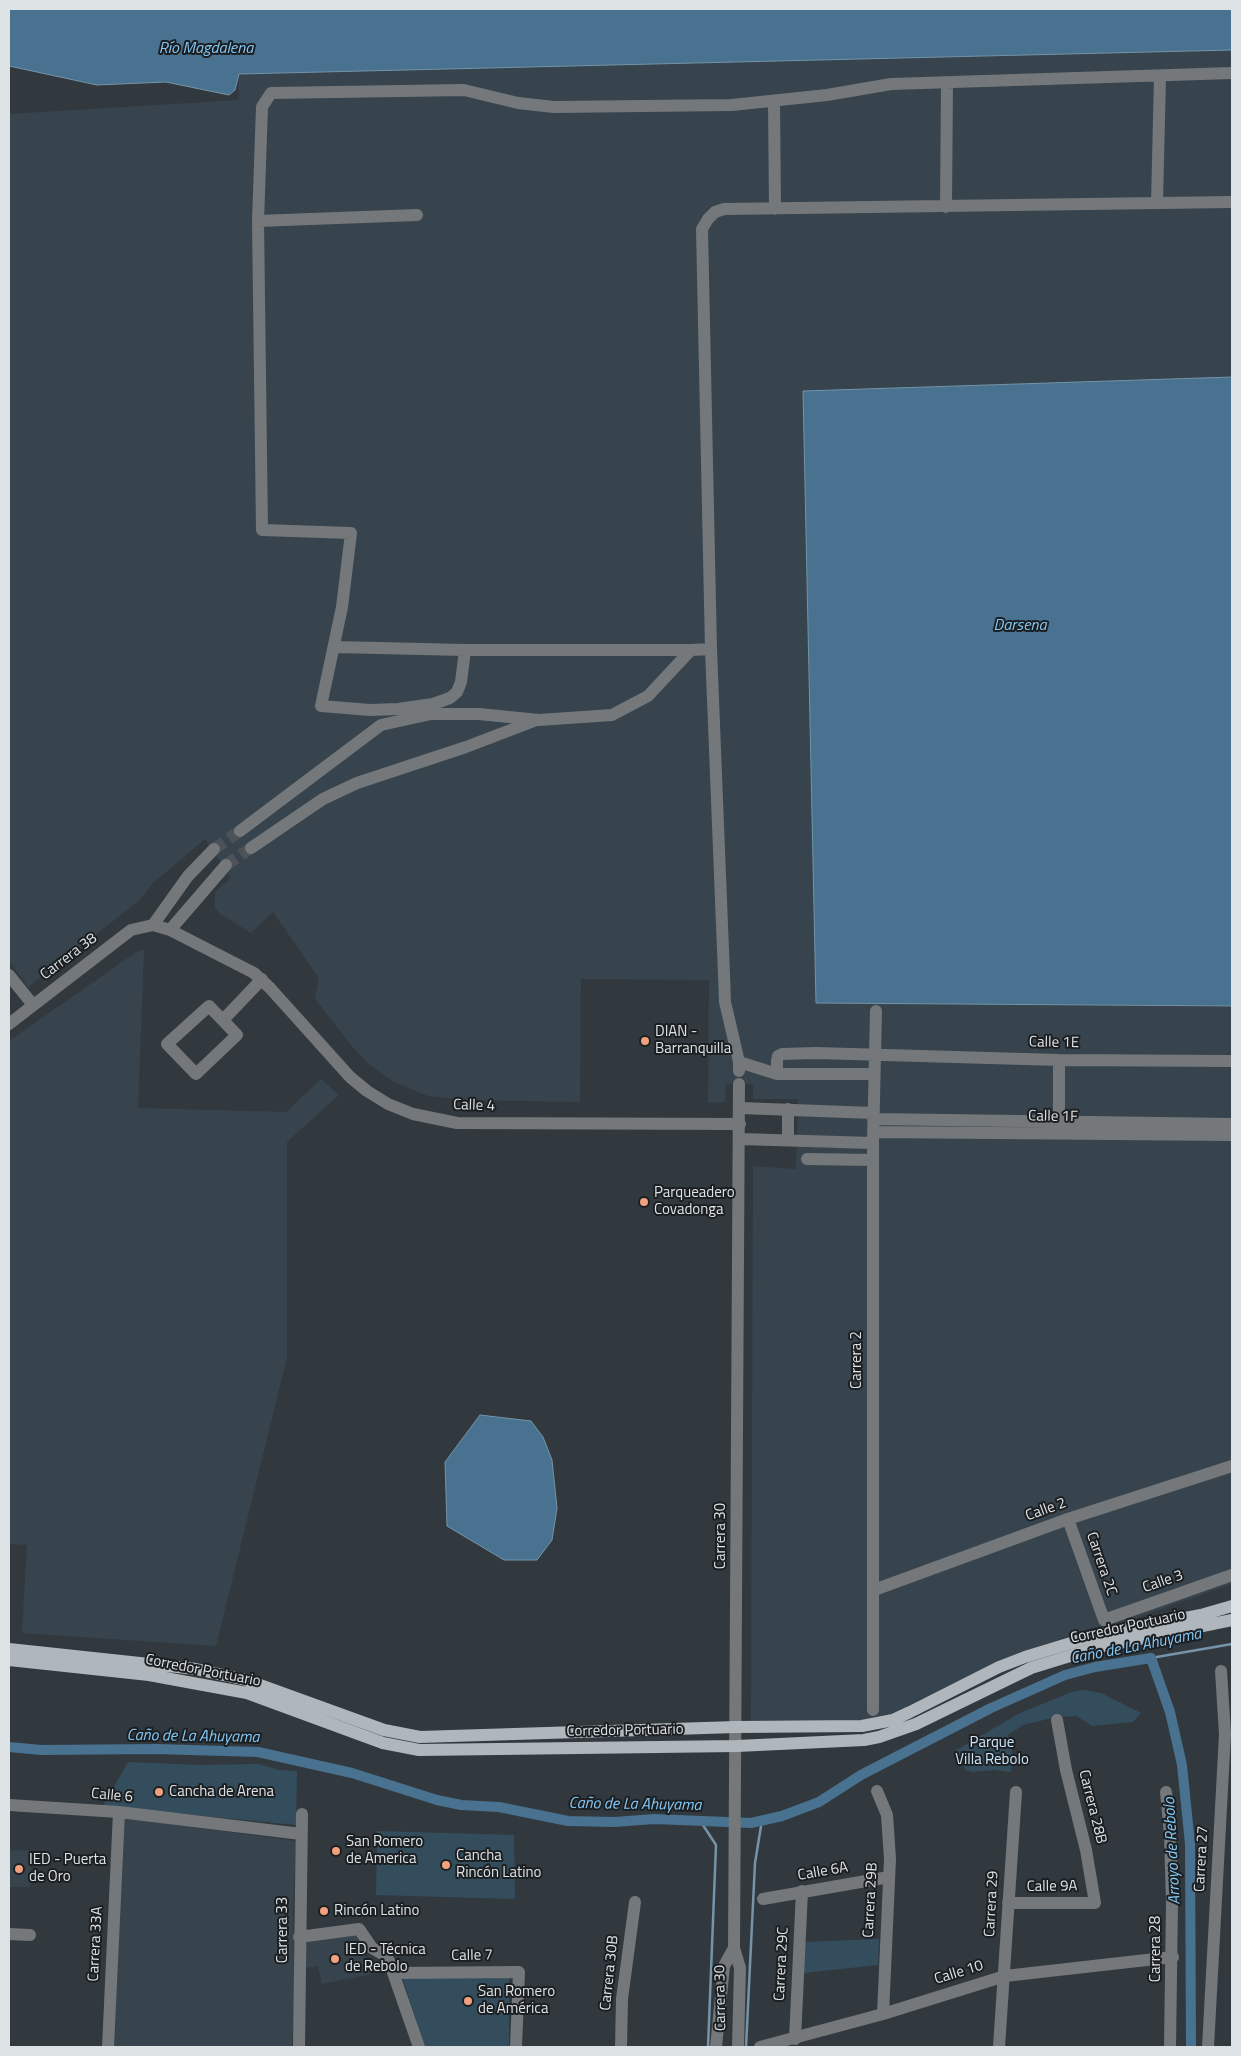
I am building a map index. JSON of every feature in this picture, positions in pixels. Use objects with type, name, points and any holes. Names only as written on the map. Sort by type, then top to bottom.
[{"type":"main road","name":"Corredor Portuario","points":[[9,1649],[196,1670],[246,1680],[384,1730],[420,1737],[736,1727],[862,1726],[893,1720],[999,1667],[1232,1606]]},
{"type":"main road","name":"Corredor Portuario","points":[[9,1660],[150,1675],[247,1693],[383,1743],[419,1750],[737,1746],[864,1740],[880,1737],[916,1724],[1032,1668],[1103,1640],[1232,1620]]},
{"type":"street","points":[[465,650],[461,682],[457,692],[450,698],[415,707],[370,710],[321,706],[335,647],[349,570],[351,533],[262,530],[258,221],[262,107],[271,93],[464,90],[518,103],[554,107],[732,105],[774,101],[891,84],[1160,77],[1232,73]]},
{"type":"street","points":[[1157,203],[1160,77]]},
{"type":"street","points":[[946,207],[948,82]]},
{"type":"street","points":[[774,101],[775,209]]},
{"type":"street","points":[[874,1074],[777,1074],[739,1066],[725,1002],[711,649],[702,229],[708,219],[724,209],[1232,202]]},
{"type":"street","points":[[258,221],[418,215]]},
{"type":"street","points":[[335,647],[465,650],[711,649]]},
{"type":"street","points":[[240,831],[381,725],[431,714],[479,714],[539,720],[612,715],[623,711],[648,696],[690,650]]},
{"type":"street","points":[[251,848],[323,799],[357,783],[466,748],[539,720]]},
{"type":"street","points":[[153,925],[188,876],[214,849]]},
{"type":"street","points":[[170,930],[226,865]]},
{"type":"street","name":"Calle 4","points":[[153,925],[170,930],[254,973],[350,1077],[367,1091],[388,1104],[413,1114],[457,1123],[740,1124]]},
{"type":"street","name":"Carrera 38","points":[[9,1024],[131,930],[153,925]]},
{"type":"street","points":[[9,975],[33,1005]]},
{"type":"street","points":[[223,1020],[262,980]]},
{"type":"street","points":[[209,1006],[223,1020],[237,1035],[196,1074],[167,1044],[209,1006]]},
{"type":"street","name":"Carrera 2","points":[[873,1710],[873,1127],[876,1011]]},
{"type":"street","name":"Calle 1E","points":[[777,1074],[777,1061],[782,1054],[875,1054],[1059,1060],[1232,1061]]},
{"type":"street","points":[[1059,1060],[1059,1121]]},
{"type":"street","name":"Carrera 30","points":[[738,2047],[740,1968],[734,1948],[737,1746],[739,1084]]},
{"type":"street","name":"Calle 1F","points":[[740,1108],[788,1109],[873,1127],[1079,1127],[1232,1124]]},
{"type":"street","points":[[788,1109],[788,1140]]},
{"type":"street","name":"Calle 1F","points":[[740,1139],[788,1140],[873,1127],[1059,1121],[1079,1127],[1232,1135]]},
{"type":"street","points":[[807,1159],[873,1160]]},
{"type":"street","name":"Calle 2","points":[[874,1590],[1068,1519],[1232,1466]]},
{"type":"street","name":"Carrera 2C","points":[[1068,1519],[1104,1620]]},
{"type":"street","name":"Calle 3","points":[[1104,1620],[1232,1575]]},
{"type":"street","name":"Carrera 27","points":[[1208,2047],[1225,1734],[1221,1671]]},
{"type":"street","name":"Carrera 28B","points":[[1056,1720],[1086,1850],[1095,1903]]},
{"type":"street","name":"Carrera 29B","points":[[877,1791],[887,1815],[890,1859],[883,2014]]},
{"type":"street","name":"Carrera 29","points":[[999,2047],[1016,1792]]},
{"type":"street","name":"Carrera 28","points":[[1166,1792],[1170,1834],[1173,1957],[1170,2047]]},
{"type":"street","name":"Calle 6","points":[[9,1805],[119,1812],[301,1834]]},
{"type":"street","name":"Carrera 33A","points":[[108,2047],[119,1812]]},
{"type":"street","name":"Carrera 33","points":[[299,2047],[302,1814]]},
{"type":"street","name":"Calle 6A","points":[[763,1899],[889,1877]]},
{"type":"street","name":"Carrera 29C","points":[[795,2039],[802,1892]]},
{"type":"street","name":"Carrera 30B","points":[[621,2047],[622,2000],[634,1902]]},
{"type":"street","name":"Calle 9A","points":[[1008,1904],[1095,1903]]},
{"type":"street","points":[[299,1937],[359,1929],[372,1948],[386,1956],[394,1973],[419,2047]]},
{"type":"street","points":[[9,1934],[30,1934]]},
{"type":"street","name":"Carrera 30","points":[[716,2047],[724,1966],[734,1948]]},
{"type":"street","name":"Calle 10","points":[[760,2047],[883,2014],[1005,1976],[1173,1957]]},
{"type":"street","name":"Calle 7","points":[[394,1973],[519,1972],[516,2047]]},
{"type":"shaded area","points":[[1232,50],[1232,377],[803,391],[816,1003],[1232,1007],[1232,1584],[1122,1623],[1092,1628],[1002,1659],[893,1713],[862,1721],[751,1721],[753,1166],[796,1169],[798,1099],[753,1099],[753,1084],[726,1084],[725,1102],[708,1103],[709,980],[581,979],[580,1102],[468,1100],[428,1096],[394,1082],[370,1065],[351,1045],[315,999],[319,978],[273,912],[251,933],[219,913],[215,908],[215,892],[231,878],[205,839],[153,883],[139,901],[28,987],[9,961],[9,114],[239,100],[238,74]]},
{"type":"shaded area","points":[[144,949],[138,1108],[286,1112],[321,1079],[339,1095],[287,1142],[287,1357],[216,1646],[22,1633],[27,1545],[9,1544],[9,1041],[135,953]]},
{"type":"shaded area","points":[[123,1818],[296,1841],[293,1918],[295,1993],[292,2047],[112,2047]]},
{"type":"shaded area","name":"IED - Puerta de Oro","points":[[9,1850],[31,1851],[30,1887],[9,1887]]},
{"type":"shaded area","name":"IED - Técnica de Rebolo","points":[[355,1931],[372,1974],[322,1984],[318,1966],[305,1968],[304,1941]]},
{"type":"green space","name":"Parque Villa Rebolo","points":[[1083,1690],[1101,1693],[1141,1713],[1133,1722],[1092,1726],[1077,1716],[1056,1717],[1023,1725],[1008,1735],[1012,1752],[1011,1772],[993,1770],[972,1772],[966,1770],[953,1752],[1020,1713],[1072,1692]]},
{"type":"green space","points":[[128,1762],[200,1765],[259,1764],[279,1770],[297,1771],[296,1825],[103,1806]]},
{"type":"green space","name":"Cancha Rincón Latino","points":[[377,1831],[514,1835],[515,1899],[376,1895]]},
{"type":"green space","points":[[879,1939],[878,1965],[804,1973],[803,1942]]},
{"type":"green space","points":[[402,1977],[509,1977],[509,2047],[425,2047]]},
{"type":"water","name":"Río Magdalena","points":[[9,9],[1232,9],[1232,50],[239,74],[235,90],[229,95],[166,82],[97,85],[9,66]]},
{"type":"water","name":"Darsena","points":[[1232,377],[1232,1006],[816,1003],[803,391]]},
{"type":"water","points":[[480,1415],[531,1421],[543,1437],[552,1460],[557,1508],[552,1540],[537,1560],[504,1560],[447,1526],[445,1462]]},
{"type":"waterway","name":"Caño de La Ahuyama","points":[[1151,1658],[1232,1644]]},
{"type":"waterway","name":"Caño de La Ahuyama","points":[[9,1747],[41,1750],[157,1749],[258,1752],[352,1773],[437,1800],[461,1805],[499,1807],[568,1821],[615,1822],[654,1819],[751,1823],[782,1816],[819,1802],[861,1775],[991,1708],[1065,1675],[1095,1667],[1151,1658],[1170,1712],[1182,1765],[1190,1844],[1191,2047]]},
{"type":"waterway","points":[[746,2047],[755,1863],[762,1820]]},
{"type":"waterway","points":[[701,1822],[716,1845],[708,2047]]},
{"type":"tunnel","points":[[214,849],[240,831]]},
{"type":"tunnel","points":[[226,865],[251,848]]},
{"type":"place","name":"DIAN - Barranquilla","points":[[645,1041]]},
{"type":"place","name":"Parqueadero Covadonga","points":[[644,1202]]},
{"type":"place","name":"Cancha de Arena","points":[[159,1792]]},
{"type":"place","name":"San Romero de America","points":[[336,1851]]},
{"type":"place","name":"Cancha Rincón Latino","points":[[446,1865]]},
{"type":"place","name":"IED - Puerta de Oro","points":[[19,1869]]},
{"type":"place","name":"Rincón Latino","points":[[324,1911]]},
{"type":"place","name":"IED - Técnica de Rebolo","points":[[335,1959]]},
{"type":"place","name":"San Romero de América","points":[[468,2001]]},
{"type":"water label","name":"Arroyo de Rebolo","points":[[1173,1851]]}]
